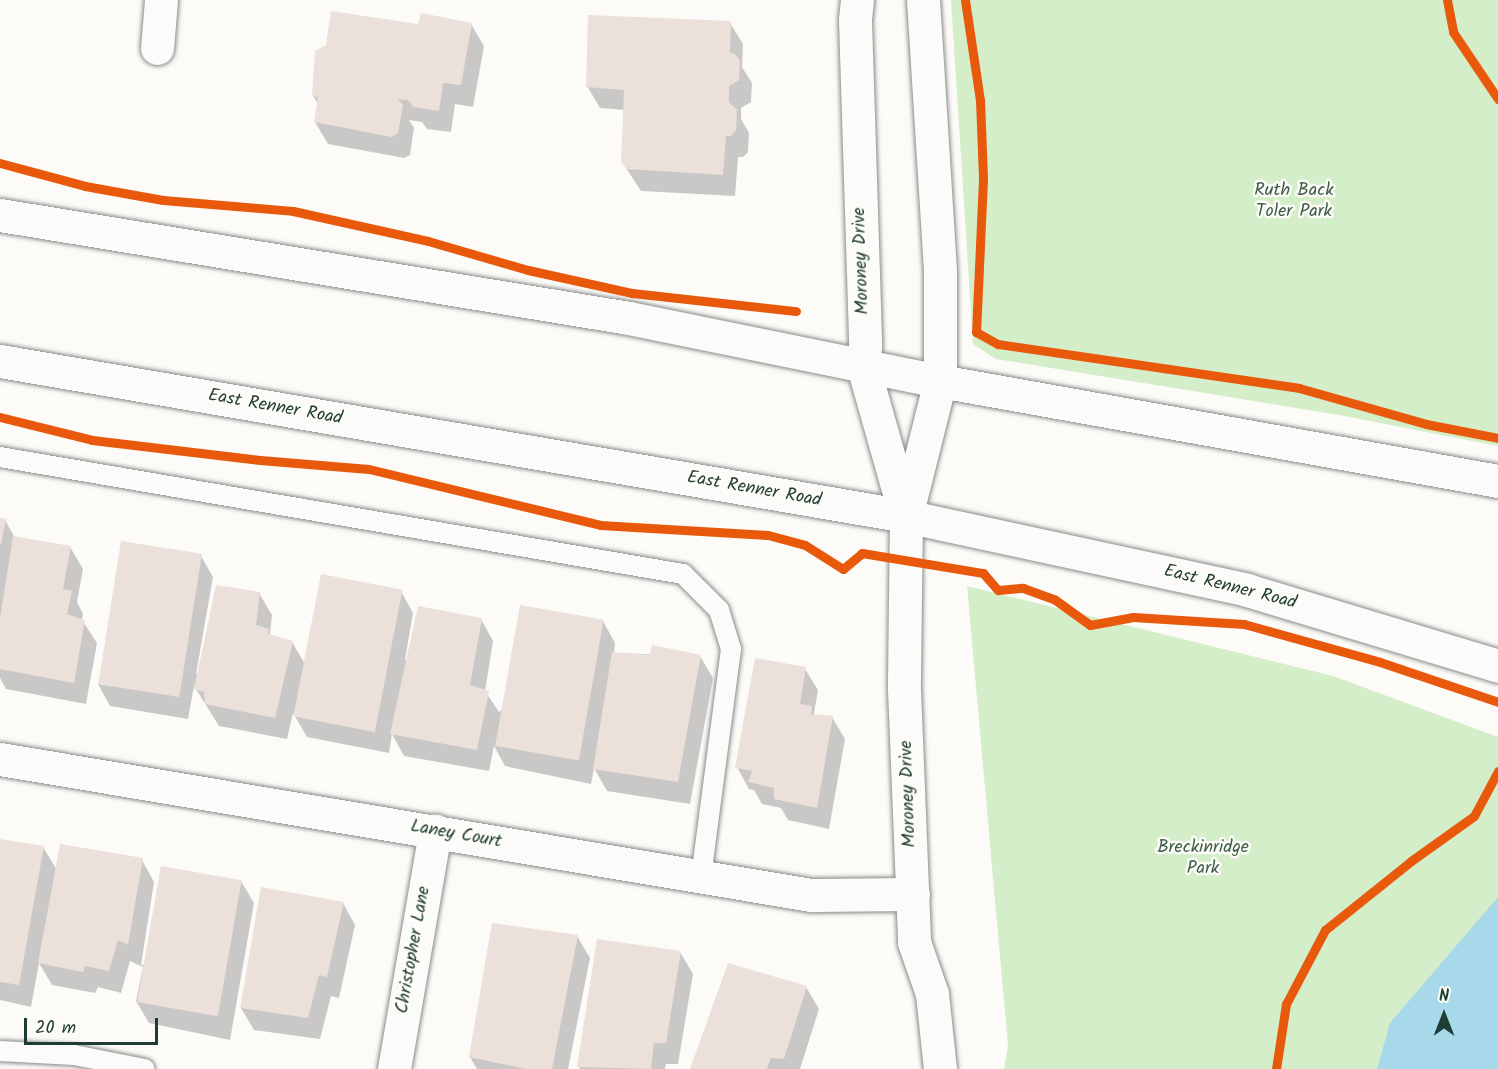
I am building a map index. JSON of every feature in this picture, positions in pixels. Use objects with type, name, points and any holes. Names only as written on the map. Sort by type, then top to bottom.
[{"type":"main road","points":[[157,48],[160,0]]},
{"type":"main road","name":"Moroney Drive","points":[[857,0],[855,20],[865,346],[863,366],[906,516]]},
{"type":"main road","name":"Moroney Drive","points":[[923,0],[940,272],[940,381],[906,516],[904,689],[914,942],[932,994],[940,1069]]},
{"type":"main road","points":[[0,215],[629,318],[940,381],[1498,481]]},
{"type":"main road","name":"East Renner Road","points":[[0,361],[906,516],[1247,590],[1498,666]]},
{"type":"main road","name":"Laney Court","points":[[0,759],[811,895],[913,894]]},
{"type":"main road","name":"Christopher Lane","points":[[394,1069],[435,831]]},
{"type":"lane","points":[[0,457],[683,574],[720,610],[731,649],[701,876]]},
{"type":"lane","points":[[0,1051],[74,1055],[145,1069]]},
{"type":"green space","name":"Ruth Back Toler Park","points":[[951,0],[1498,0],[1498,446],[1339,415],[996,359],[973,344]]},
{"type":"green space","name":"Breckinridge Park","points":[[967,586],[1333,676],[1498,737],[1498,1069],[1004,1069],[1008,1046]]},
{"type":"water","points":[[1498,897],[1498,1069],[1377,1069],[1390,1023]]},
{"type":"building","points":[[331,11],[418,24],[421,13],[472,23],[461,85],[443,83],[439,111],[413,107],[408,100],[398,99],[403,105],[398,133],[392,137],[314,122],[318,97],[312,96],[315,51],[326,45]]},
{"type":"building","points":[[588,15],[731,21],[730,53],[735,54],[740,60],[739,80],[729,86],[729,102],[737,110],[736,130],[731,136],[726,136],[723,175],[627,169],[621,162],[624,90],[586,87]]},
{"type":"building","points":[[0,518],[6,519],[1,544],[0,544]]},
{"type":"building","points":[[13,536],[71,546],[63,589],[72,591],[67,614],[85,620],[74,683],[0,669],[0,618]]},
{"type":"building","points":[[121,541],[202,554],[179,697],[98,684]]},
{"type":"building","points":[[321,574],[402,590],[375,732],[293,716]]},
{"type":"building","points":[[216,585],[260,592],[256,625],[269,629],[268,634],[293,641],[275,718],[205,704],[204,692],[194,689]]},
{"type":"building","points":[[520,605],[604,620],[579,761],[495,746]]},
{"type":"building","points":[[418,606],[482,618],[470,685],[489,691],[477,750],[390,734]]},
{"type":"building","points":[[652,645],[701,655],[678,782],[593,769],[612,652],[650,655]]},
{"type":"building","points":[[755,658],[806,667],[800,704],[812,706],[811,714],[833,716],[817,808],[774,799],[774,788],[748,782],[752,771],[735,768]]},
{"type":"building","points":[[0,839],[44,846],[19,985],[0,982]]},
{"type":"building","points":[[60,844],[143,858],[128,945],[118,940],[109,971],[85,966],[83,972],[38,963]]},
{"type":"building","points":[[161,866],[242,880],[218,1016],[137,1002]]},
{"type":"building","points":[[261,887],[344,902],[327,977],[319,975],[308,1018],[240,1008]]},
{"type":"building","points":[[492,923],[578,935],[552,1069],[526,1069],[469,1057]]},
{"type":"building","points":[[597,939],[681,951],[666,1043],[654,1043],[651,1069],[577,1067]]},
{"type":"building","points":[[728,963],[807,986],[784,1059],[771,1058],[767,1069],[690,1069]]},
{"type":"cycle path","points":[[965,0],[980,100],[983,179],[976,332],[998,344],[1299,388],[1426,424],[1498,438]]},
{"type":"cycle path","points":[[1447,0],[1453,32],[1498,99]]},
{"type":"cycle path","points":[[0,163],[85,186],[163,200],[293,211],[428,241],[528,270],[632,293],[796,311]]},
{"type":"cycle path","points":[[0,417],[92,440],[260,460],[369,469],[600,525],[768,535],[805,545],[843,569],[862,553],[983,573],[998,590],[1023,588],[1054,599],[1090,625],[1133,617],[1244,624],[1380,662],[1498,702]]},
{"type":"cycle path","points":[[1276,1069],[1286,1004],[1325,930],[1411,861],[1474,816],[1498,771]]}]
